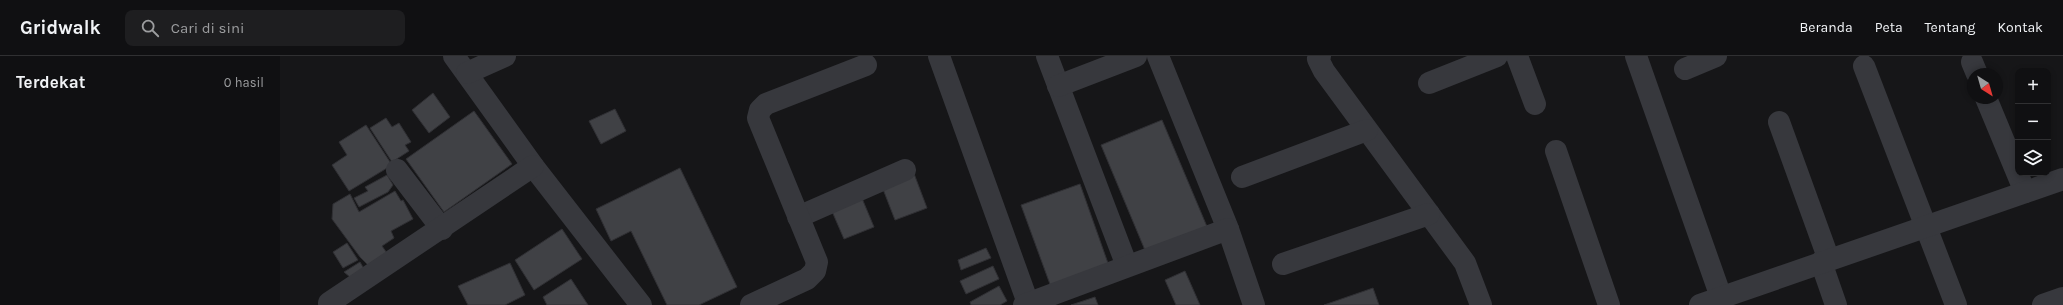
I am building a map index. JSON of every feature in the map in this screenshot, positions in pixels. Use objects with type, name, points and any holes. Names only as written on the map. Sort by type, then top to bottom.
[{"type":"street","points":[[454,56],[533,166],[641,305]]},
{"type":"street","points":[[467,73],[505,56]]},
{"type":"street","points":[[939,56],[1026,304],[1228,229]]},
{"type":"street","points":[[1047,56],[1127,266]]},
{"type":"street","points":[[1058,86],[1136,56]]},
{"type":"street","points":[[1158,56],[1228,229],[1254,305]]},
{"type":"street","points":[[1320,56],[1318,59],[1324,71],[1465,264],[1481,305]]},
{"type":"street","points":[[1429,84],[1497,56]]},
{"type":"street","points":[[1517,56],[1535,104]]},
{"type":"street","points":[[1636,56],[1721,297]]},
{"type":"street","points":[[1685,69],[1716,56]]},
{"type":"street","points":[[751,305],[807,279],[814,271],[817,262],[758,118],[760,110],[766,104],[866,65]]},
{"type":"street","points":[[1864,66],[1927,226],[1956,305]]},
{"type":"street","points":[[1988,104],[2025,192]]},
{"type":"street","points":[[1779,122],[1825,261],[1836,305]]},
{"type":"street","points":[[1242,177],[1367,130]]},
{"type":"street","points":[[1556,151],[1609,305]]},
{"type":"street","points":[[329,303],[442,229],[533,166]]},
{"type":"street","points":[[397,170],[442,229]]},
{"type":"street","points":[[798,217],[905,170]]},
{"type":"street","points":[[1700,305],[2063,179]]},
{"type":"street","points":[[1283,264],[1429,214]]},
{"type":"street","points":[[2043,305],[2063,298]]},
{"type":"building","points":[[433,93],[450,117],[429,133],[412,110]]},
{"type":"building","points":[[615,109],[626,131],[601,144],[589,121]]},
{"type":"building","points":[[474,111],[512,164],[444,212],[406,159]]},
{"type":"building","points":[[386,118],[392,127],[399,123],[411,142],[405,145],[409,151],[392,162],[370,128]]},
{"type":"building","points":[[1162,120],[1208,229],[1147,255],[1101,145]]},
{"type":"building","points":[[366,125],[392,165],[349,191],[332,165],[347,155],[339,142]]},
{"type":"building","points":[[680,168],[737,287],[699,305],[667,305],[631,231],[611,241],[596,209]]},
{"type":"building","points":[[913,171],[927,208],[895,220],[881,184]]},
{"type":"building","points":[[387,175],[393,185],[388,192],[359,207],[354,198],[368,191],[365,187]]},
{"type":"building","points":[[1080,184],[1109,266],[1051,287],[1021,205]]},
{"type":"building","points":[[395,191],[401,201],[403,200],[413,219],[391,231],[394,238],[382,246],[389,256],[372,269],[360,257],[332,219],[333,204],[350,194],[359,212]]},
{"type":"building","points":[[861,196],[874,227],[844,239],[831,209]]},
{"type":"building","points":[[562,229],[582,259],[534,290],[515,260]]},
{"type":"building","points":[[347,243],[358,260],[343,268],[333,252]]},
{"type":"building","points":[[986,248],[991,258],[961,270],[958,260]]},
{"type":"building","points":[[360,262],[368,276],[357,283],[344,272]]},
{"type":"building","points":[[510,263],[525,295],[505,305],[468,305],[458,286]]},
{"type":"building","points":[[993,266],[999,279],[966,294],[960,281]]},
{"type":"building","points":[[1185,271],[1200,305],[1176,305],[1165,280]]},
{"type":"building","points":[[571,279],[588,305],[547,305],[543,297]]},
{"type":"building","points":[[999,286],[1007,301],[1000,305],[971,305],[970,302]]},
{"type":"building","points":[[1373,288],[1379,305],[1324,305]]},
{"type":"building","points":[[1095,297],[1098,305],[1071,305]]}]
